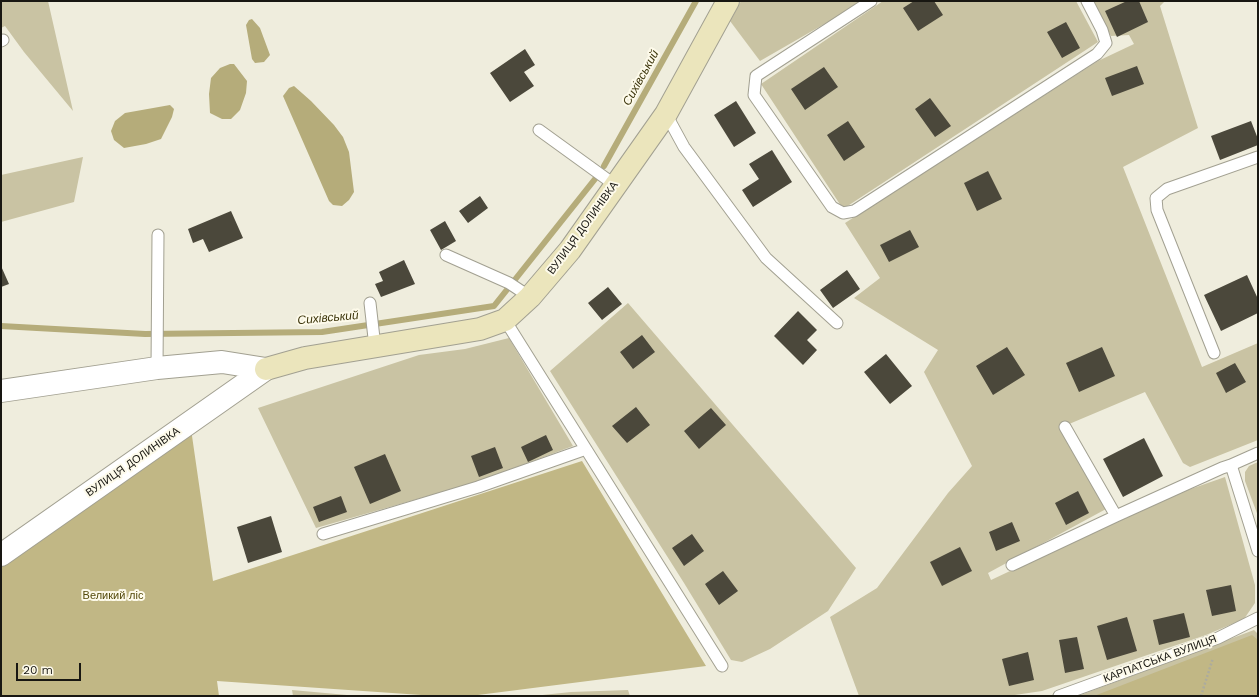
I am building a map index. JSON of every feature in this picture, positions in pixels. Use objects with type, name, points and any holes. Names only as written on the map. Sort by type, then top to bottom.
[{"type":"street","name":"ВУЛИЦЯ ДОЛИНІВКА","points":[[1,555],[266,369],[305,358],[373,331],[480,329],[505,320],[517,289],[570,250],[666,114],[728,1]]},
{"type":"street","name":"ВУЛИЦЯ ДОЛИНІВКА","points":[[1,390],[157,368],[222,362],[266,369]]},
{"type":"lane","points":[[871,1],[756,76],[754,95],[832,207],[843,213],[854,211],[1097,54],[1106,44],[1102,30],[1087,1]]},
{"type":"lane","points":[[666,114],[684,147],[766,258],[838,322]]},
{"type":"lane","points":[[539,130],[615,185]]},
{"type":"lane","points":[[1214,353],[1157,210],[1156,198],[1167,188],[1258,157]]},
{"type":"lane","points":[[157,368],[158,235]]},
{"type":"lane","points":[[446,255],[517,289]]},
{"type":"lane","points":[[370,303],[373,331]]},
{"type":"lane","points":[[505,320],[722,666]]},
{"type":"lane","points":[[1065,427],[1116,516]]},
{"type":"lane","points":[[322,534],[478,487],[586,449]]},
{"type":"lane","points":[[1012,565],[1116,516],[1258,453]]},
{"type":"lane","points":[[1232,465],[1258,551]]},
{"type":"lane","name":"КАРПАТСЬКА ВУЛИЦЯ","points":[[1059,696],[1218,638],[1258,618]]},
{"type":"path","points":[[1201,696],[1218,638]]},
{"type":"shaded area","points":[[1,1],[48,1],[73,111],[24,52],[5,26],[1,28]]},
{"type":"shaded area","points":[[741,1],[860,1],[833,19],[760,61],[730,21]]},
{"type":"shaded area","points":[[883,1],[1076,1],[1098,42],[843,209],[761,84]]},
{"type":"shaded area","points":[[1093,1],[1165,1],[1160,6],[1198,128],[1123,167],[1202,367],[1258,343],[1258,440],[1190,467],[1183,463],[1145,392],[1062,427],[1106,509],[988,573],[991,580],[1165,498],[1225,477],[1255,585],[1255,603],[1244,619],[1206,635],[1042,691],[1008,696],[859,696],[830,617],[877,588],[948,493],[972,466],[924,372],[938,350],[854,298],[880,278],[845,223],[1098,61],[1134,44],[1129,35],[1111,36]]},
{"type":"shaded area","points":[[252,19],[260,28],[270,55],[264,62],[255,63],[252,59],[246,25],[249,20]]},
{"type":"shaded area","points":[[234,64],[247,81],[246,93],[240,110],[231,119],[222,119],[210,113],[209,94],[211,78],[220,68]]},
{"type":"shaded area","points":[[294,86],[334,125],[343,137],[349,152],[354,192],[349,200],[342,206],[333,205],[329,201],[283,96],[289,88]]},
{"type":"shaded area","points":[[170,105],[174,109],[172,117],[161,139],[146,144],[124,148],[114,140],[111,131],[115,121],[125,113]]},
{"type":"shaded area","points":[[83,157],[74,202],[1,222],[1,175]]},
{"type":"shaded area","points":[[628,303],[856,568],[828,611],[770,649],[742,662],[731,660],[550,371]]},
{"type":"shaded area","points":[[509,338],[573,446],[477,482],[316,528],[258,408],[419,355],[465,349]]},
{"type":"shaded area","points":[[1258,462],[1258,516],[1245,481],[1245,472],[1249,466]]},
{"type":"shaded area","points":[[1254,630],[1258,634],[1258,696],[1078,696]]},
{"type":"shaded area","points":[[292,690],[347,695],[365,696],[293,696]]},
{"type":"shaded area","points":[[628,690],[630,696],[533,696],[571,692]]},
{"type":"green space","name":"Великий ліс","points":[[191,429],[213,581],[582,461],[706,666],[470,696],[436,696],[217,681],[219,696],[1,696],[1,549]]},
{"type":"green space","points":[[1252,635],[1258,640],[1258,696],[1094,696]]},
{"type":"building","points":[[914,1],[934,1],[943,15],[918,31],[903,8]]},
{"type":"building","points":[[1127,1],[1139,1],[1148,22],[1117,37],[1105,11]]},
{"type":"building","points":[[1066,22],[1080,48],[1062,58],[1047,32]]},
{"type":"building","points":[[525,49],[535,65],[524,72],[534,86],[510,102],[490,73]]},
{"type":"building","points":[[1137,66],[1144,84],[1112,96],[1105,78]]},
{"type":"building","points":[[824,67],[838,87],[805,110],[791,89]]},
{"type":"building","points":[[930,98],[951,126],[935,137],[915,109]]},
{"type":"building","points":[[736,101],[756,133],[734,147],[714,115]]},
{"type":"building","points":[[848,121],[865,147],[844,161],[827,135]]},
{"type":"building","points":[[1251,121],[1258,139],[1258,145],[1220,160],[1211,136]]},
{"type":"building","points":[[772,150],[792,182],[753,207],[742,190],[759,179],[749,164]]},
{"type":"building","points":[[988,171],[1002,199],[977,211],[964,183]]},
{"type":"building","points":[[480,196],[488,208],[468,223],[459,211]]},
{"type":"building","points":[[231,211],[243,238],[209,252],[203,239],[193,243],[188,229]]},
{"type":"building","points":[[445,221],[456,241],[441,250],[430,230]]},
{"type":"building","points":[[910,230],[919,247],[889,262],[880,245]]},
{"type":"building","points":[[404,260],[415,284],[381,297],[375,284],[383,281],[379,272]]},
{"type":"building","points":[[1,266],[9,284],[1,287]]},
{"type":"building","points":[[847,270],[860,289],[833,308],[820,290]]},
{"type":"building","points":[[1247,275],[1258,299],[1258,313],[1221,331],[1204,295]]},
{"type":"building","points":[[608,287],[622,304],[602,320],[588,303]]},
{"type":"building","points":[[798,311],[817,330],[807,340],[817,350],[803,365],[774,336]]},
{"type":"building","points":[[642,335],[655,352],[633,369],[620,352]]},
{"type":"building","points":[[1007,347],[1025,375],[993,395],[976,366]]},
{"type":"building","points":[[1102,347],[1115,376],[1079,392],[1066,363]]},
{"type":"building","points":[[886,354],[912,386],[890,404],[864,372]]},
{"type":"building","points":[[1235,363],[1246,382],[1226,393],[1216,373]]},
{"type":"building","points":[[636,407],[650,425],[627,443],[612,426]]},
{"type":"building","points":[[711,408],[726,425],[699,449],[684,431]]},
{"type":"building","points":[[546,435],[553,450],[528,462],[521,447]]},
{"type":"building","points":[[1144,438],[1163,476],[1123,497],[1103,459]]},
{"type":"building","points":[[495,447],[503,468],[479,477],[471,456]]},
{"type":"building","points":[[385,454],[401,491],[370,504],[354,467]]},
{"type":"building","points":[[1078,491],[1089,513],[1066,525],[1055,503]]},
{"type":"building","points":[[341,496],[347,512],[319,522],[313,507]]},
{"type":"building","points":[[271,516],[282,552],[248,563],[237,527]]},
{"type":"building","points":[[1012,522],[1020,541],[996,551],[989,532]]},
{"type":"building","points":[[692,534],[704,551],[684,566],[672,548]]},
{"type":"building","points":[[960,547],[972,571],[942,586],[930,562]]},
{"type":"building","points":[[723,571],[738,591],[719,605],[705,584]]},
{"type":"building","points":[[1231,585],[1236,611],[1212,616],[1206,590]]},
{"type":"building","points":[[1184,613],[1190,637],[1159,645],[1153,620]]},
{"type":"building","points":[[1127,617],[1137,651],[1107,660],[1097,626]]},
{"type":"building","points":[[1077,637],[1084,669],[1065,673],[1059,640]]},
{"type":"building","points":[[1028,652],[1034,680],[1009,686],[1002,659]]},
{"type":"waterway","name":"Сихівський","points":[[604,166],[696,1]]},
{"type":"waterway","name":"Сихівський","points":[[1,326],[145,334],[322,332],[494,306],[595,179]]}]
